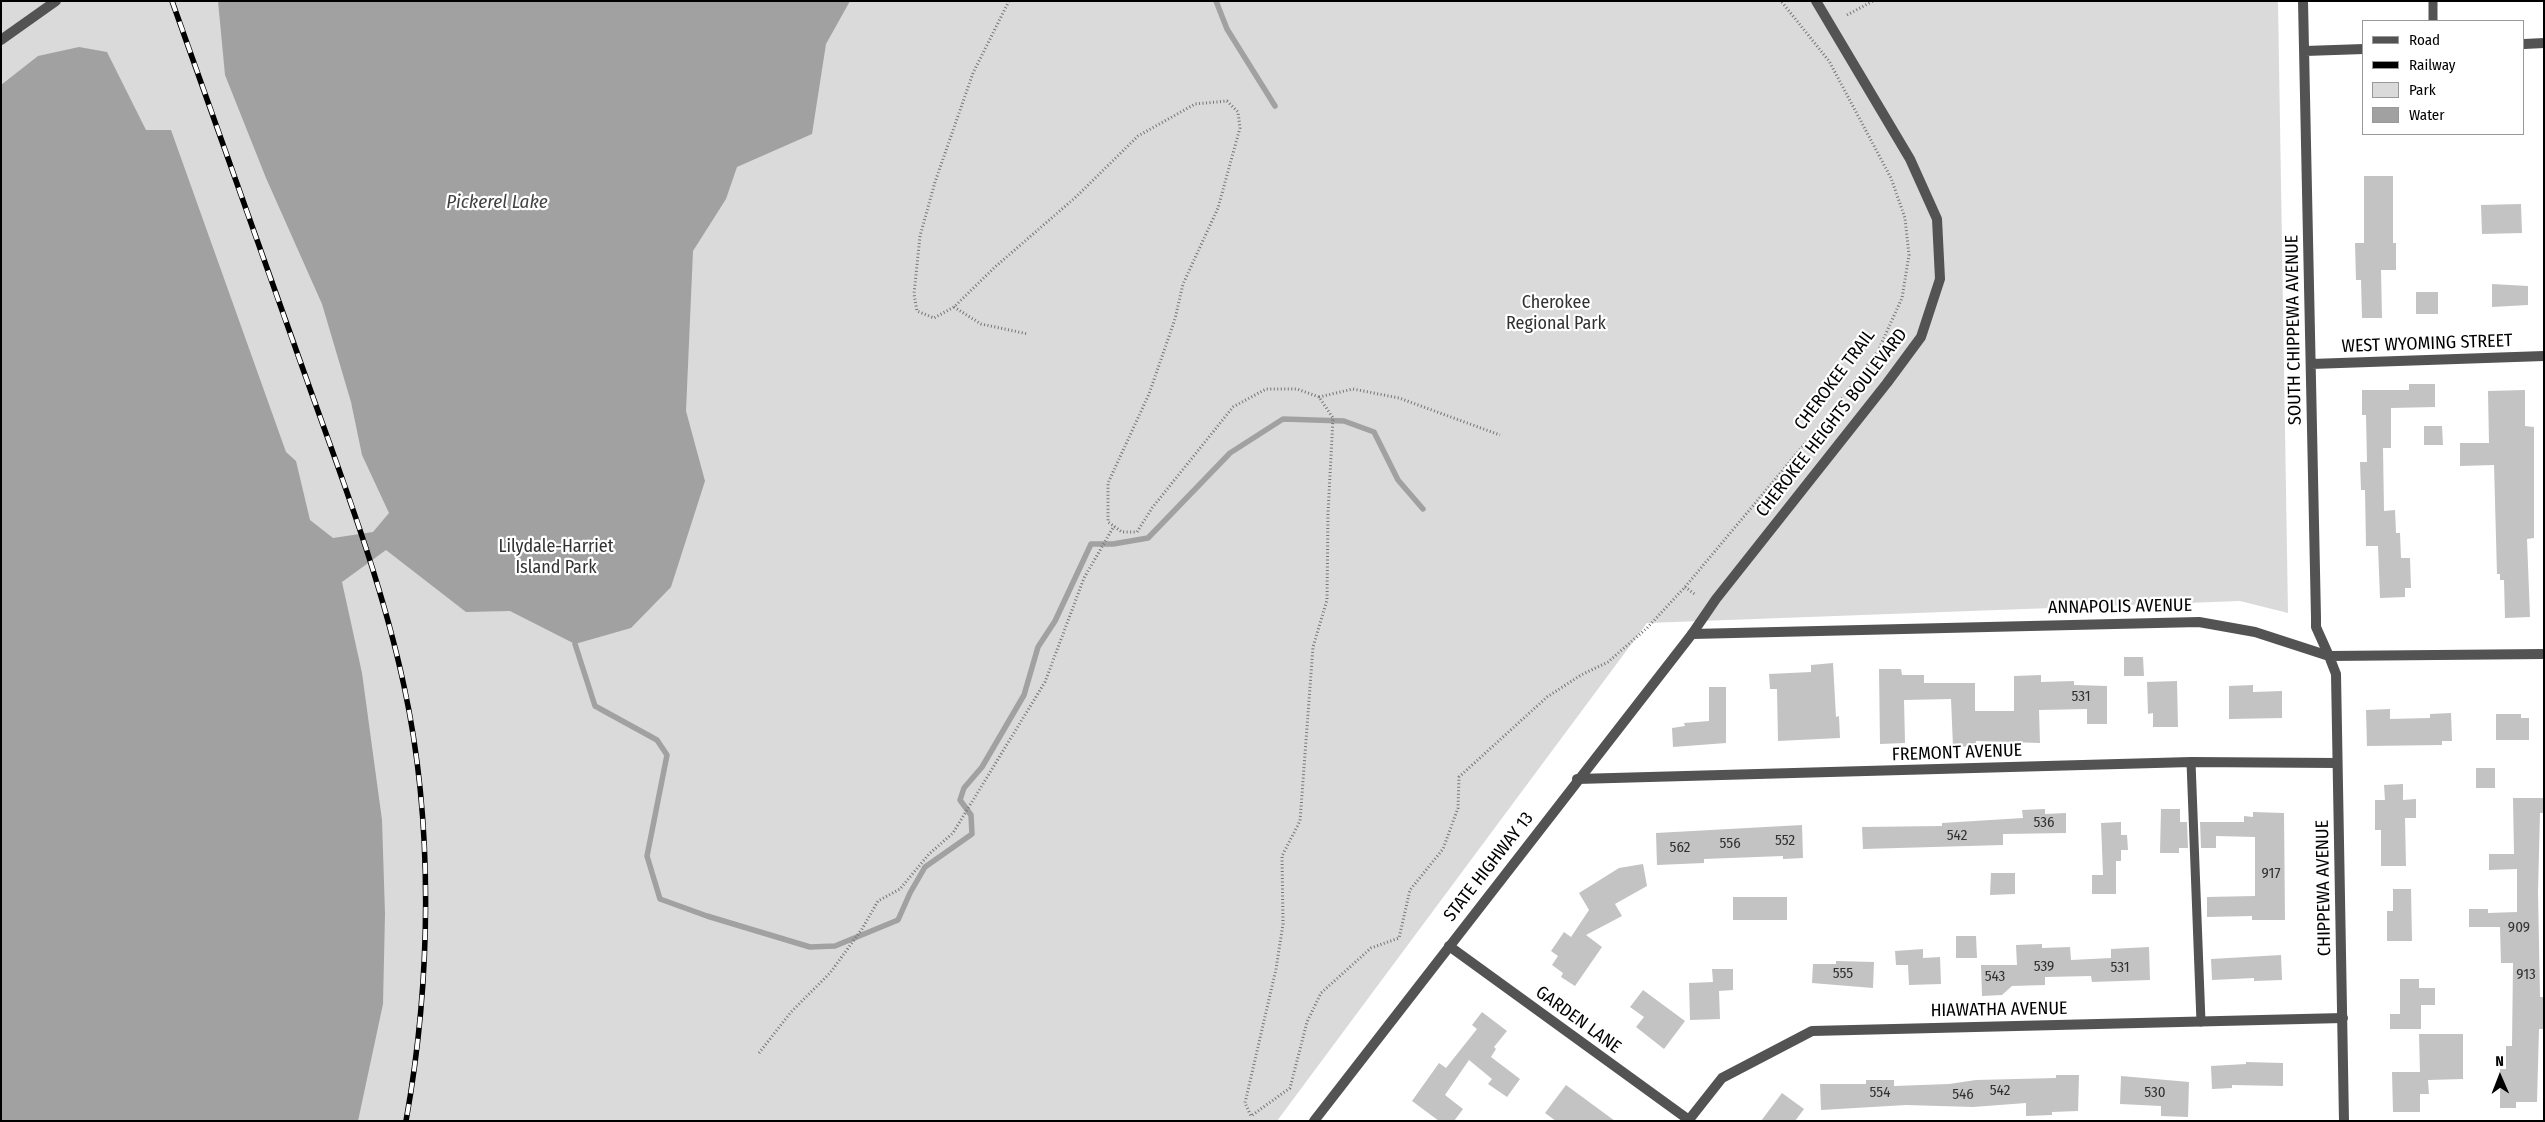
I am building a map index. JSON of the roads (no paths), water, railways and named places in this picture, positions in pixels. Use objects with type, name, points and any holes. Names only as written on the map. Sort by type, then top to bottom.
[{"type":"street","points":[[1,40],[56,1]]},
{"type":"street","name":"CHEROKEE HEIGHTS BOULEVARD","points":[[1692,634],[1716,599],[1888,383],[1921,337],[1940,279],[1937,219],[1914,168],[1816,1]]},
{"type":"street","name":"SOUTH CHIPPEWA AVENUE","points":[[2303,1],[2316,627],[2329,656]]},
{"type":"street","points":[[2525,44],[2544,43]]},
{"type":"street","points":[[2305,51],[2362,49]]},
{"type":"street","name":"WEST WYOMING STREET","points":[[2311,364],[2544,356]]},
{"type":"street","name":"ANNAPOLIS AVENUE","points":[[1692,634],[2199,622],[2255,632],[2329,656],[2544,654]]},
{"type":"street","name":"STATE HIGHWAY 13","points":[[1314,1121],[1577,779],[1692,634]]},
{"type":"street","name":"CHIPPEWA AVENUE","points":[[2329,656],[2336,674],[2344,1121]]},
{"type":"street","name":"FREMONT AVENUE","points":[[1577,779],[2192,762],[2337,763]]},
{"type":"street","name":"GARDEN LANE","points":[[1449,946],[1689,1120]]},
{"type":"street","name":"HIAWATHA AVENUE","points":[[1689,1120],[1722,1078],[1812,1031],[2343,1018]]},
{"type":"lane","points":[[2433,1],[2433,20]]},
{"type":"lane","points":[[2192,762],[2201,1022]]},
{"type":"water","name":"Pickerel Lake","points":[[218,1],[850,1],[826,44],[812,134],[737,167],[726,199],[693,251],[686,411],[705,481],[671,587],[631,628],[575,644],[510,611],[466,612],[386,550],[342,582],[362,673],[382,820],[385,914],[383,1004],[358,1121],[1,1121],[1,85],[38,56],[79,47],[107,52],[146,130],[171,130],[286,452],[296,461],[310,520],[333,538],[373,532],[389,513],[362,455],[351,402],[322,304],[266,178],[225,75]]},
{"type":"waterway","points":[[1216,1],[1227,29],[1275,106]]},
{"type":"waterway","points":[[575,644],[595,706],[657,740],[667,755],[647,856],[660,899],[707,916],[810,947],[835,946],[898,920],[910,893],[925,867],[972,834],[971,815],[960,800],[964,788],[982,767],[1024,695],[1038,647],[1055,621],[1091,544],[1113,544],[1148,538],[1230,453],[1283,419],[1344,421],[1374,432],[1398,480],[1423,509]]},
{"type":"railway","points":[[172,1],[336,460],[374,572],[404,686],[414,739],[420,793],[426,903],[420,1014],[406,1121]]},
{"type":"park label","name":"Cherokee Regional Park","points":[[1556,313]]},
{"type":"park label","name":"Lilydale-Harriet Island Park","points":[[556,557]]}]
